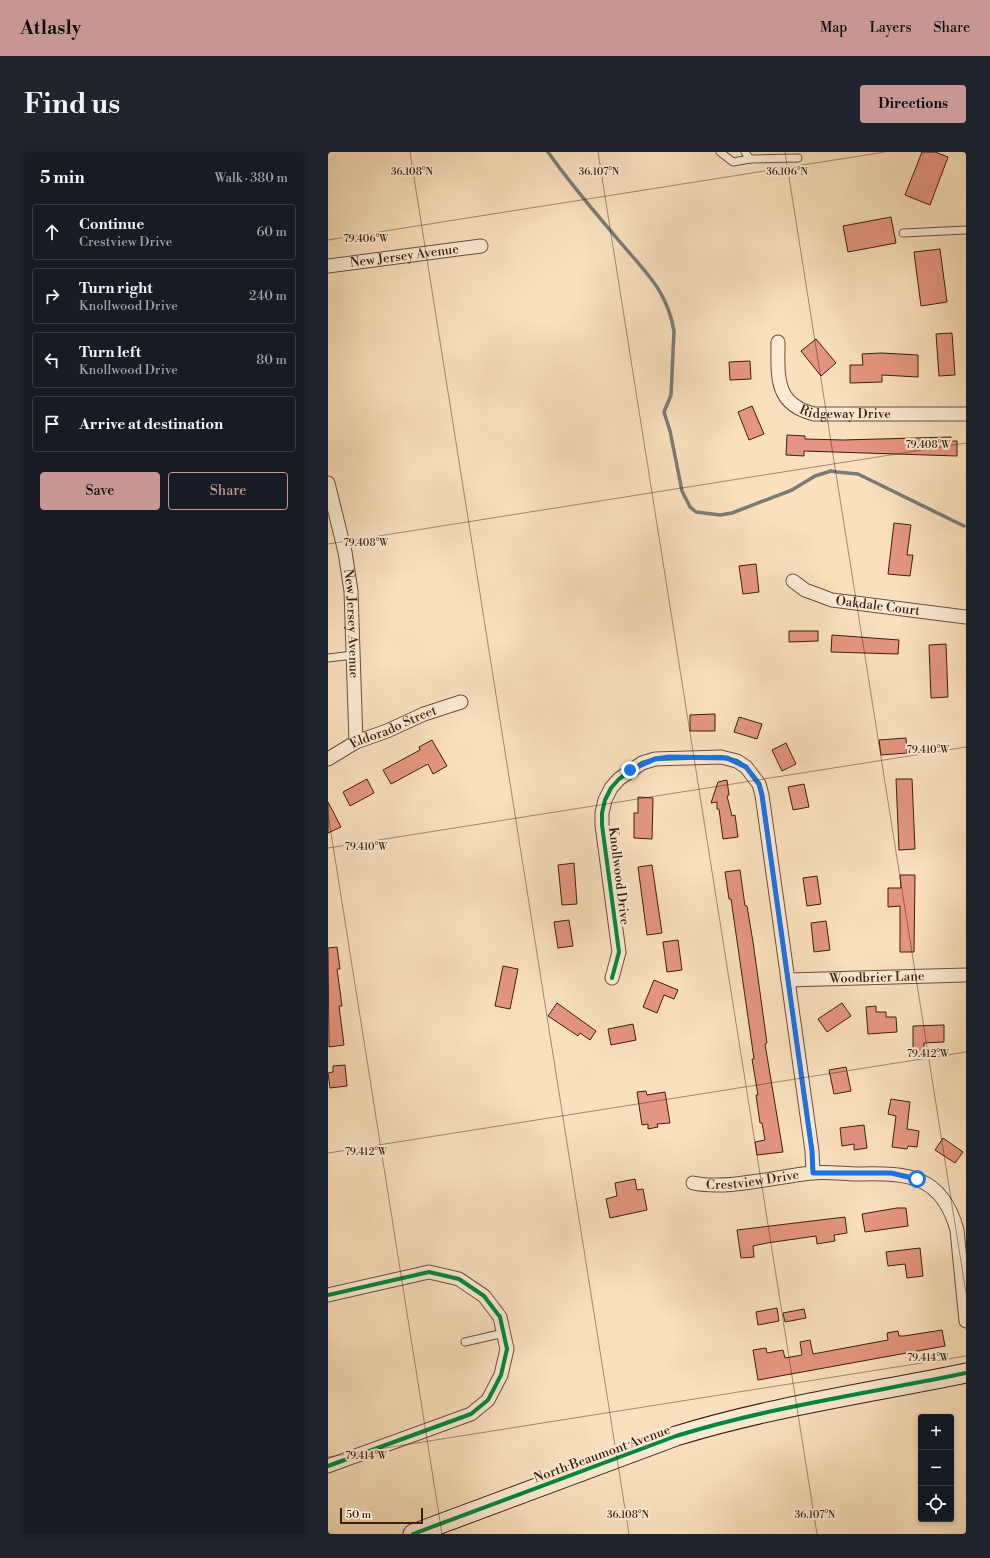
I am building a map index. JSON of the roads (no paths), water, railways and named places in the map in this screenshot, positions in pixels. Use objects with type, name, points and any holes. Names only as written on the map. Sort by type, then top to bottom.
[{"type":"street","name":"New Jersey Avenue","points":[[328,266],[481,246]]},
{"type":"street","name":"Ridgeway Drive","points":[[778,342],[778,373],[782,391],[787,399],[804,411],[814,414],[966,414]]},
{"type":"street","name":"New Jersey Avenue","points":[[328,484],[338,517],[351,591],[356,742]]},
{"type":"street","name":"Oakdale Court","points":[[793,581],[805,590],[832,600],[966,617]]},
{"type":"street","name":"Eldorado Street","points":[[328,759],[356,742],[388,731],[424,714],[461,702]]},
{"type":"street","name":"Knollwood Drive","points":[[612,978],[619,952],[602,825],[605,800],[611,788],[630,770],[655,759],[722,757],[737,761],[746,767],[759,784],[762,795],[813,1173]]},
{"type":"street","name":"Woodbrier Lane","points":[[788,980],[966,975]]},
{"type":"street","name":"Crestview Drive","points":[[693,1183],[716,1186],[813,1173],[904,1175],[923,1182],[939,1194],[953,1217],[956,1230],[966,1321]]},
{"type":"street","points":[[328,1295],[429,1272],[460,1279],[484,1296],[500,1317],[507,1350],[501,1375],[488,1400],[471,1414],[328,1466]]},
{"type":"street","name":"North Beaumont Avenue","points":[[413,1534],[676,1436],[715,1424],[755,1414],[966,1373]]},
{"type":"lane","points":[[720,152],[726,159],[733,162],[750,159],[798,158]]},
{"type":"lane","points":[[744,152],[750,159]]},
{"type":"lane","points":[[903,233],[966,230]]},
{"type":"lane","points":[[328,658],[353,655]]},
{"type":"lane","points":[[465,1342],[504,1333]]},
{"type":"waterway","points":[[548,152],[581,195],[652,279],[659,290],[671,316],[674,331],[671,395],[664,412],[670,431],[682,491],[690,507],[696,512],[720,515],[732,513],[792,490],[815,476],[831,471],[858,474],[964,526]]}]
